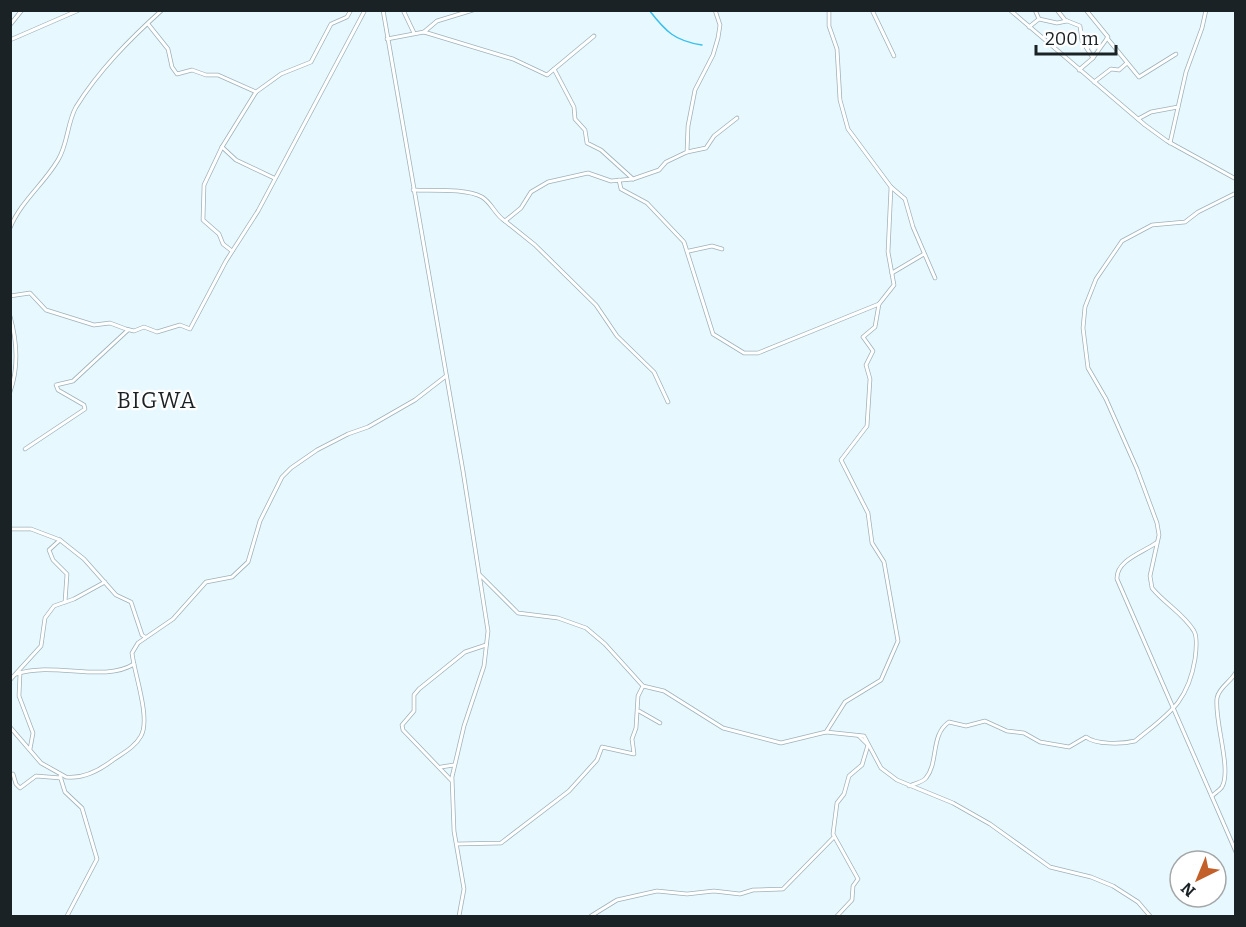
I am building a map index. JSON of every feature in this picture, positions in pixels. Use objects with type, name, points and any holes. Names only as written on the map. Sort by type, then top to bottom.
[{"type":"street","points":[[10,25],[22,10]]},
{"type":"street","points":[[10,40],[79,10]]},
{"type":"street","points":[[10,228],[21,206],[58,160],[75,109],[111,59],[162,10]]},
{"type":"street","points":[[232,251],[223,244],[219,234],[203,220],[204,184],[222,147],[256,92],[281,74],[311,62],[331,24],[347,17],[351,10]]},
{"type":"street","points":[[25,449],[86,409],[84,405],[58,390],[56,385],[73,381],[129,330],[144,327],[158,332],[180,325],[190,330],[232,251],[246,232],[365,10]]},
{"type":"street","points":[[383,10],[488,631],[481,677],[467,713],[452,781],[456,844],[464,889],[459,916]]},
{"type":"street","points":[[403,10],[414,33]]},
{"type":"street","points":[[424,32],[437,21],[473,10]]},
{"type":"street","points":[[687,152],[688,126],[696,86],[713,55],[718,38],[720,25],[715,10]]},
{"type":"street","points":[[829,10],[829,26],[837,50],[840,100],[848,129],[891,187],[905,199],[935,278]]},
{"type":"street","points":[[872,10],[894,56]]},
{"type":"street","points":[[1010,10],[1079,70],[1170,143],[1236,179]]},
{"type":"street","points":[[1035,10],[1039,19]]},
{"type":"street","points":[[1057,10],[1067,21],[1080,26],[1082,41],[1092,58]]},
{"type":"street","points":[[1086,10],[1107,33],[1107,38],[1139,77],[1176,54]]},
{"type":"street","points":[[1170,143],[1206,10]]},
{"type":"street","points":[[1029,27],[1039,19]]},
{"type":"street","points":[[1039,19],[1057,23],[1067,21]]},
{"type":"street","points":[[148,24],[168,49],[172,67],[177,74],[192,70],[206,75],[218,75],[256,92]]},
{"type":"street","points":[[387,39],[424,32],[513,59],[545,75],[594,36]]},
{"type":"street","points":[[1079,70],[1092,58],[1107,38]]},
{"type":"street","points":[[1094,82],[1109,70],[1119,70],[1127,63]]},
{"type":"street","points":[[554,69],[574,107],[575,119],[585,130],[587,143],[601,150],[633,179]]},
{"type":"street","points":[[1138,119],[1151,112],[1178,107]]},
{"type":"street","points":[[505,220],[521,208],[531,192],[548,182],[588,173],[603,180],[633,179],[659,170],[668,161],[687,152],[706,148],[714,136],[737,118]]},
{"type":"street","points":[[222,147],[236,160],[274,178]]},
{"type":"street","points":[[619,180],[621,189],[647,203],[679,235],[689,251],[694,278],[712,332],[748,355],[879,304],[894,288],[888,252],[891,187]]},
{"type":"street","points":[[413,190],[436,189],[476,195],[486,200],[505,220],[535,244],[596,305],[617,336],[654,372],[668,402]]},
{"type":"street","points":[[909,786],[925,779],[932,769],[933,749],[943,727],[949,722],[966,726],[986,721],[1007,731],[1024,733],[1040,742],[1069,747],[1086,737],[1095,742],[1134,741],[1174,708],[1192,681],[1196,651],[1195,634],[1178,610],[1152,588],[1150,576],[1157,542],[1156,523],[1147,494],[1106,399],[1088,368],[1083,328],[1085,307],[1096,279],[1122,241],[1152,225],[1185,222],[1198,212],[1236,193]]},
{"type":"street","points":[[689,251],[712,246],[722,249]]},
{"type":"street","points":[[892,273],[924,254]]},
{"type":"street","points":[[10,296],[30,293],[46,310],[90,325],[110,323],[129,330]]},
{"type":"street","points":[[826,732],[845,702],[881,680],[898,641],[884,562],[872,543],[868,513],[842,460],[867,426],[870,379],[866,365],[873,351],[863,337],[876,324],[879,304]]},
{"type":"street","points":[[10,316],[16,368],[10,392]]},
{"type":"street","points":[[13,774],[16,784],[21,788],[36,776],[77,778],[107,765],[126,752],[141,736],[144,728],[134,664],[134,648],[146,637],[170,622],[206,582],[232,577],[248,562],[260,521],[282,477],[291,468],[317,450],[348,434],[368,427],[409,403],[446,375]]},
{"type":"street","points":[[10,529],[31,529],[60,540],[116,594],[132,603],[142,635],[146,637]]},
{"type":"street","points":[[60,540],[49,550],[58,566],[68,574],[65,602]]},
{"type":"street","points":[[1157,542],[1137,553],[1117,576],[1236,852]]},
{"type":"street","points":[[479,573],[518,613],[558,618],[586,628],[605,644],[643,687],[664,691],[723,728],[766,740],[788,742],[826,732],[858,735],[867,740],[874,757],[884,771],[909,786],[953,803],[990,824],[1050,867],[1091,877],[1113,886],[1138,902],[1150,916]]},
{"type":"street","points":[[10,680],[41,646],[45,618],[54,606],[105,582]]},
{"type":"street","points":[[452,781],[403,730],[402,725],[415,709],[414,695],[465,652],[486,645]]},
{"type":"street","points":[[20,670],[48,668],[95,673],[134,664]]},
{"type":"street","points":[[20,670],[19,696],[33,733],[30,749]]},
{"type":"street","points":[[1212,796],[1224,783],[1225,754],[1219,732],[1217,700],[1221,689],[1236,672]]},
{"type":"street","points":[[456,844],[501,843],[568,791],[597,760],[602,747],[634,754],[632,739],[636,730],[637,699],[643,687]]},
{"type":"street","points":[[638,711],[660,723]]},
{"type":"street","points":[[10,727],[46,767],[60,777],[65,792],[82,808],[97,859],[67,916]]},
{"type":"street","points":[[837,916],[852,900],[858,878],[834,837],[837,803],[844,794],[849,776],[862,765],[868,746],[858,735]]},
{"type":"street","points":[[441,767],[454,765]]},
{"type":"street","points":[[591,916],[617,900],[657,891],[740,894],[753,890],[783,889],[834,837]]},
{"type":"waterway","points":[[649,10],[678,38],[702,45]]},
{"type":"district","name":"BIGWA","points":[[157,400]]}]
